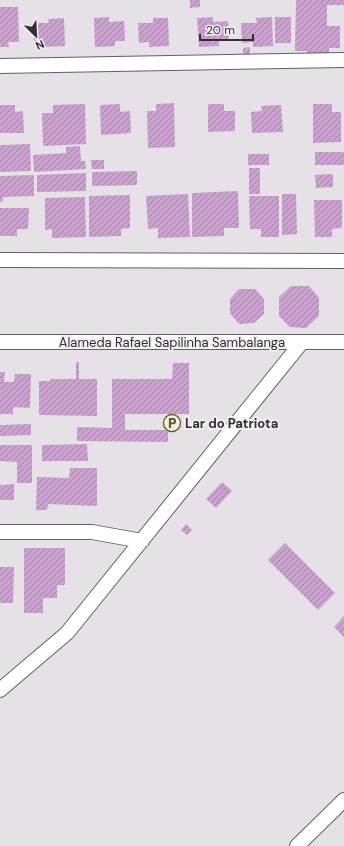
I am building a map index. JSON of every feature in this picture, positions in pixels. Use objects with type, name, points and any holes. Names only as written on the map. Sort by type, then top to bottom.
[{"type":"street","points":[[0,66],[344,60]]},
{"type":"street","points":[[0,260],[344,261]]},
{"type":"street","name":"Alameda Rafael Sapilinha Sambalanga","points":[[0,342],[344,342]]},
{"type":"street","points":[[0,690],[67,633],[302,342]]},
{"type":"street","points":[[0,532],[92,532],[142,541]]},
{"type":"street","points":[[297,846],[344,800]]},
{"type":"building","points":[[190,0],[200,0],[200,7],[190,8]]},
{"type":"building","points":[[296,0],[344,0],[344,5],[327,5],[327,26],[340,26],[340,48],[329,48],[329,53],[307,53],[307,51],[295,51]]},
{"type":"building","points":[[0,7],[18,7],[19,42],[8,42],[9,47],[0,47]]},
{"type":"building","points":[[109,17],[109,22],[124,21],[125,41],[115,41],[115,46],[95,47],[94,18]]},
{"type":"building","points":[[213,17],[213,22],[228,21],[229,41],[219,41],[219,46],[199,47],[197,18]]},
{"type":"building","points":[[272,17],[273,46],[253,47],[253,42],[242,43],[241,23],[257,23],[256,18]]},
{"type":"building","points":[[275,17],[291,17],[291,43],[275,43]]},
{"type":"building","points":[[64,18],[65,46],[45,47],[44,42],[34,43],[33,23],[49,23],[48,19]]},
{"type":"building","points":[[153,18],[168,18],[169,46],[149,47],[149,42],[139,43],[138,23],[153,23]]},
{"type":"building","points":[[250,47],[250,58],[243,59],[243,48]]},
{"type":"building","points":[[174,103],[175,147],[148,148],[147,111],[156,111],[156,104]]},
{"type":"building","points":[[85,104],[86,144],[43,146],[42,113],[53,113],[53,105]]},
{"type":"building","points":[[120,104],[120,112],[130,111],[131,133],[101,135],[100,105]]},
{"type":"building","points":[[208,104],[224,104],[224,111],[235,111],[235,131],[208,132]]},
{"type":"building","points":[[313,104],[332,104],[332,112],[341,112],[341,142],[313,143]]},
{"type":"building","points":[[0,105],[15,105],[15,112],[23,111],[24,133],[0,133]]},
{"type":"building","points":[[281,105],[283,132],[252,133],[251,112],[262,111],[261,106]]},
{"type":"building","points":[[30,144],[31,171],[0,172],[0,145]]},
{"type":"building","points":[[80,146],[81,161],[85,161],[86,169],[34,172],[33,155],[66,153],[66,147]]},
{"type":"building","points":[[315,152],[344,152],[344,165],[315,165]]},
{"type":"building","points":[[248,154],[269,154],[269,165],[248,165]]},
{"type":"building","points":[[91,160],[104,160],[104,169],[92,169]]},
{"type":"building","points":[[249,168],[260,168],[260,194],[249,194]]},
{"type":"building","points":[[137,171],[137,185],[92,186],[92,172]]},
{"type":"building","points":[[86,173],[86,191],[37,192],[37,175]]},
{"type":"building","points":[[333,174],[333,187],[316,188],[315,175]]},
{"type":"building","points":[[34,175],[34,196],[3,197],[3,201],[0,202],[0,176]]},
{"type":"building","points":[[238,191],[239,228],[224,228],[224,236],[192,237],[192,193]]},
{"type":"building","points":[[188,194],[190,237],[158,238],[158,228],[148,229],[146,196]]},
{"type":"building","points":[[282,194],[296,194],[297,234],[282,235]]},
{"type":"building","points":[[130,195],[130,228],[121,229],[121,236],[89,237],[89,196]]},
{"type":"building","points":[[249,196],[279,196],[279,237],[261,237],[261,229],[250,229]]},
{"type":"building","points":[[85,197],[86,237],[52,238],[52,229],[45,230],[45,198]]},
{"type":"building","points":[[314,200],[342,200],[342,228],[332,229],[332,237],[315,237]]},
{"type":"building","points":[[0,208],[29,208],[28,229],[17,229],[17,236],[0,236]]},
{"type":"building","points":[[291,286],[309,286],[319,298],[319,316],[306,328],[290,327],[279,316],[279,297]]},
{"type":"building","points":[[239,289],[255,289],[264,299],[264,314],[254,323],[239,324],[230,313],[230,299]]},
{"type":"building","points":[[76,362],[79,362],[79,379],[97,379],[97,416],[39,415],[39,381],[50,381],[50,379],[76,379]]},
{"type":"building","points":[[173,363],[189,363],[189,414],[125,414],[125,430],[168,430],[168,442],[77,441],[77,427],[112,428],[112,379],[172,379]]},
{"type":"building","points":[[0,372],[5,372],[4,382],[14,382],[15,374],[31,374],[30,408],[13,407],[13,414],[0,414]]},
{"type":"building","points":[[31,424],[31,435],[0,436],[0,425]]},
{"type":"building","points":[[87,444],[88,461],[42,461],[42,445]]},
{"type":"building","points":[[0,445],[32,445],[32,483],[17,483],[17,462],[0,461]]},
{"type":"building","points":[[70,468],[97,468],[97,506],[48,504],[47,510],[36,510],[37,477],[69,478]]},
{"type":"building","points":[[222,482],[232,491],[216,508],[206,499]]},
{"type":"building","points":[[14,484],[14,500],[0,500],[0,485]]},
{"type":"building","points":[[186,524],[192,530],[187,535],[181,530]]},
{"type":"building","points":[[285,543],[335,593],[318,610],[268,560]]},
{"type":"building","points":[[24,548],[65,548],[65,585],[57,585],[57,598],[43,598],[43,613],[24,613]]},
{"type":"building","points":[[0,567],[14,567],[13,603],[0,603]]},
{"type":"building","points":[[344,616],[344,637],[334,627]]},
{"type":"place","name":"Lar do Patriota","points":[[172,423]]}]
